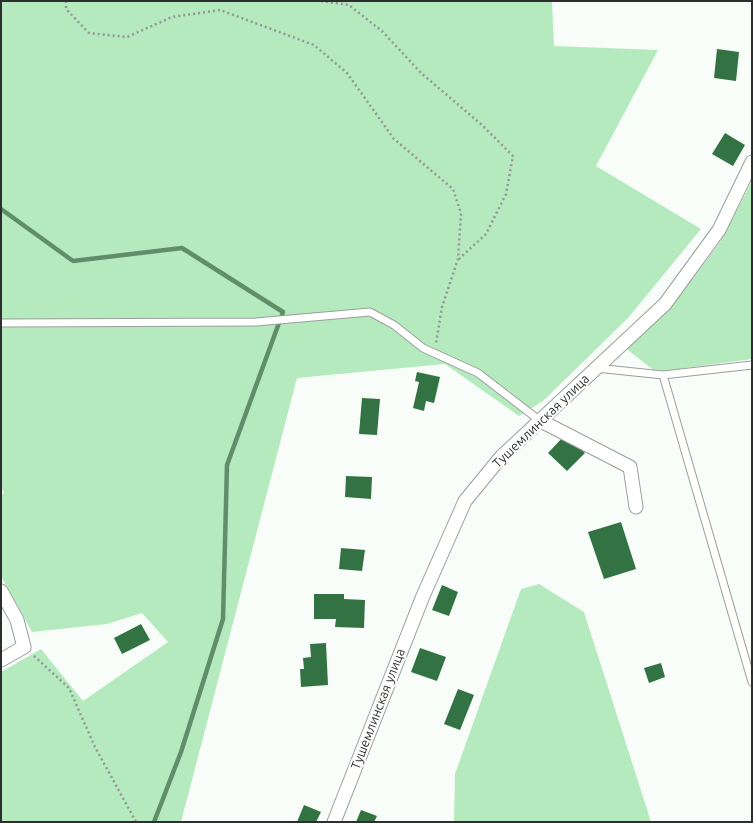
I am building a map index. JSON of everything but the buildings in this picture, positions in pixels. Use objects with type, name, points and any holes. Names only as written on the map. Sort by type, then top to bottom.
[{"type":"street","name":"Тушемлинская улица","points":[[334,822],[423,596],[465,501],[501,457],[665,304],[719,230],[752,162]]},
{"type":"street","points":[[540,420],[630,467],[636,507]]},
{"type":"street","points":[[1,591],[16,620],[24,647],[1,660]]},
{"type":"lane","points":[[1,324],[256,322],[370,312],[394,325],[423,348],[478,373],[540,420]]},
{"type":"lane","points":[[595,368],[663,375],[752,364]]},
{"type":"lane","points":[[663,375],[752,682]]},
{"type":"path","points":[[66,1],[66,9],[89,34],[127,37],[172,17],[220,10],[314,45],[347,73],[394,139],[454,189],[461,214],[458,259],[442,307],[434,353]]},
{"type":"path","points":[[321,1],[349,5],[383,32],[421,73],[482,126],[513,156],[506,194],[486,234],[458,259]]},
{"type":"path","points":[[24,647],[69,688],[95,747],[136,822]]},
{"type":"green space","points":[[1,1],[552,1],[554,46],[658,50],[596,166],[701,229],[628,318],[543,401],[519,416],[445,364],[297,378],[181,822],[1,822],[1,672],[41,649],[83,701],[168,642],[142,613],[107,624],[32,632],[1,576],[1,495],[4,493],[1,487]]},
{"type":"green space","points":[[752,181],[752,359],[656,372],[624,347],[672,306],[721,241]]},
{"type":"green space","points":[[539,584],[584,612],[651,822],[454,822],[455,774],[521,589]]},
{"type":"waterway","points":[[1,209],[73,261],[182,248],[283,312],[227,465],[223,619],[181,752],[154,822]]}]
